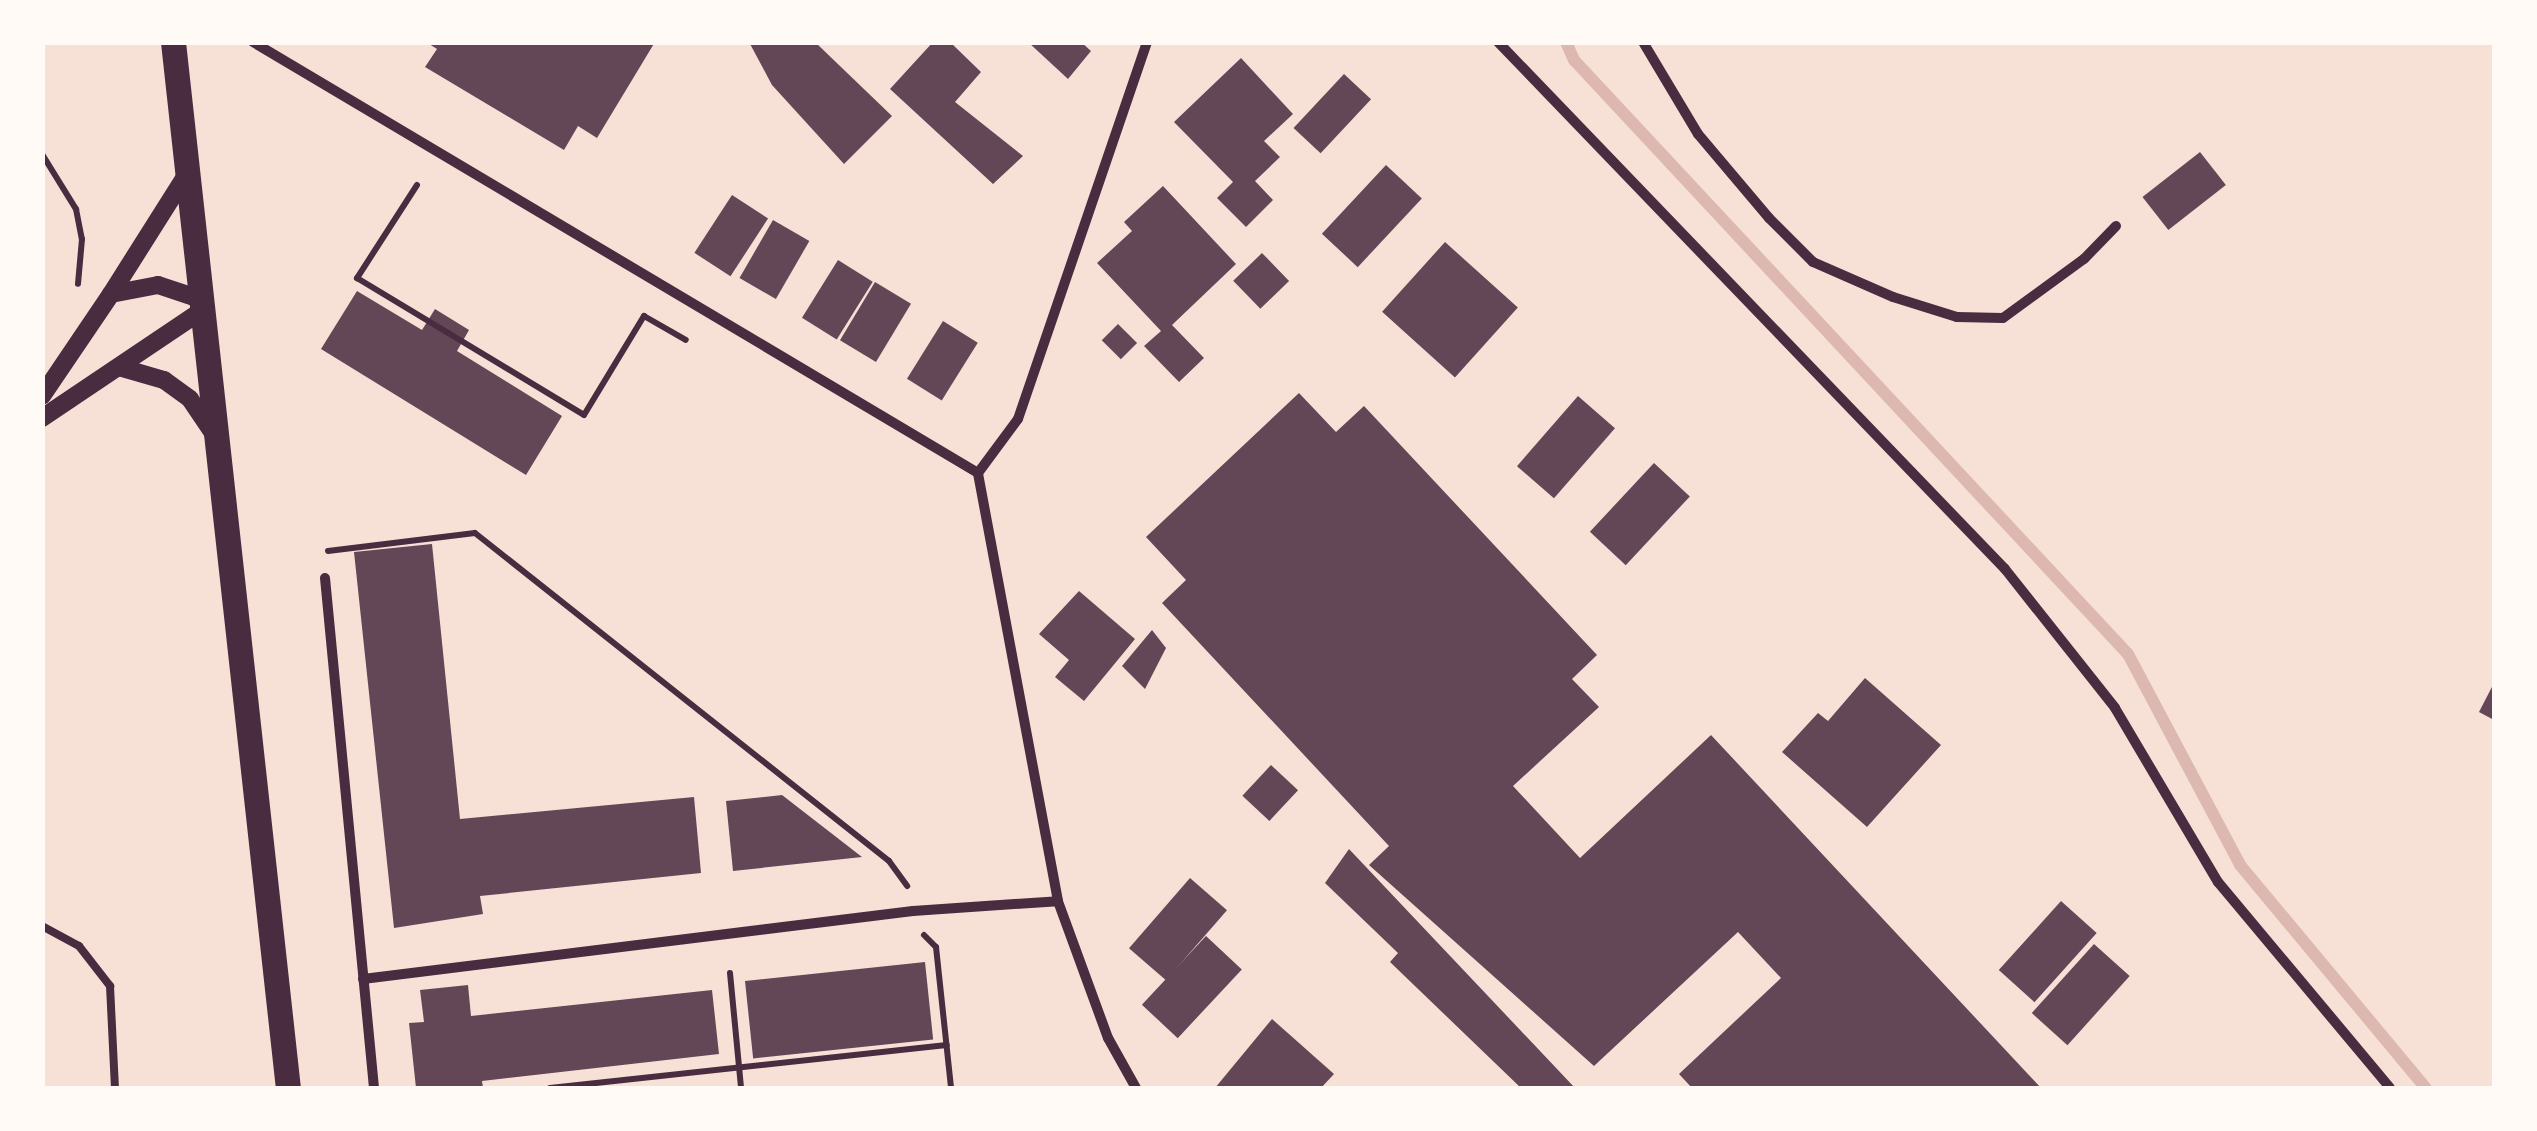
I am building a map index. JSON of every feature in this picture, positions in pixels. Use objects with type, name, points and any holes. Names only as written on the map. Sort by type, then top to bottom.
[{"type":"main road","points":[[173,42],[288,1088]]},
{"type":"street","points":[[253,42],[978,473]]},
{"type":"street","points":[[1136,1088],[1108,1038],[1058,901],[978,473],[1018,419],[1147,42]]},
{"type":"street","points":[[1498,42],[2005,569],[2114,708],[2218,882],[2390,1088]]},
{"type":"street","points":[[1508,42],[1512,57]]},
{"type":"street","points":[[1643,42],[1698,134],[1769,218],[1813,262],[1892,297],[1957,317],[2003,318],[2084,260],[2116,226]]},
{"type":"street","points":[[42,396],[188,171]]},
{"type":"street","points":[[42,418],[202,305],[158,285],[111,294]]},
{"type":"street","points":[[119,367],[164,380],[190,399],[219,442]]},
{"type":"street","points":[[326,578],[374,1088]]},
{"type":"street","points":[[363,979],[913,910],[1058,901]]},
{"type":"lane","points":[[42,926],[78,946],[110,986],[115,1088]]},
{"type":"path","points":[[42,154],[76,209],[82,239],[78,284]]},
{"type":"path","points":[[417,185],[357,278],[584,415],[644,316],[686,340]]},
{"type":"path","points":[[326,578],[324,551],[475,533],[890,860],[910,892]]},
{"type":"path","points":[[916,927],[936,948],[952,1088]]},
{"type":"path","points":[[730,973],[740,1088]]},
{"type":"path","points":[[550,1088],[946,1045]]},
{"type":"building","points":[[426,42],[655,42],[597,138],[578,126],[564,150],[425,67],[437,49]]},
{"type":"building","points":[[749,42],[815,42],[892,116],[844,164],[772,85]]},
{"type":"building","points":[[933,42],[950,42],[981,72],[955,102],[1023,156],[993,184],[890,89]]},
{"type":"building","points":[[1028,42],[1081,42],[1091,51],[1068,79]]},
{"type":"building","points":[[1241,58],[1293,114],[1264,141],[1280,157],[1255,181],[1273,200],[1246,227],[1217,198],[1233,182],[1174,122]]},
{"type":"building","points":[[1344,74],[1371,99],[1321,153],[1294,128]]},
{"type":"building","points":[[2200,152],[2226,185],[2168,230],[2142,197]]},
{"type":"building","points":[[1386,165],[1422,198],[1358,267],[1322,234]]},
{"type":"building","points":[[1163,186],[1236,264],[1172,325],[1204,358],[1179,382],[1144,346],[1161,331],[1097,263],[1132,231],[1124,222]]},
{"type":"building","points":[[732,195],[768,218],[730,276],[694,253]]},
{"type":"building","points":[[773,220],[809,241],[776,299],[740,278]]},
{"type":"building","points":[[1445,242],[1518,308],[1455,377],[1382,312]]},
{"type":"building","points":[[1262,253],[1289,281],[1260,309],[1233,281]]},
{"type":"building","points":[[838,260],[873,282],[837,339],[802,318]]},
{"type":"building","points":[[875,282],[911,304],[876,362],[840,340]]},
{"type":"building","points":[[357,291],[422,330],[435,309],[469,330],[457,351],[562,416],[526,475],[321,349]]},
{"type":"building","points":[[943,321],[978,343],[942,400],[907,379]]},
{"type":"building","points":[[1118,324],[1137,343],[1121,359],[1102,340]]},
{"type":"building","points":[[1299,393],[1336,432],[1364,406],[1597,655],[1572,679],[1599,707],[1513,786],[1580,858],[1711,735],[2041,1088],[1692,1088],[1679,1074],[1781,978],[1738,932],[1594,1066],[1369,865],[1389,846],[1162,603],[1186,580],[1146,537]]},
{"type":"building","points":[[1578,396],[1615,428],[1554,498],[1517,466]]},
{"type":"building","points":[[1654,463],[1690,496],[1626,565],[1590,532]]},
{"type":"building","points":[[432,544],[460,819],[694,797],[701,873],[480,896],[483,914],[394,928],[354,552]]},
{"type":"building","points":[[1079,591],[1135,639],[1084,701],[1055,677],[1069,660],[1039,634]]},
{"type":"building","points":[[1152,630],[1166,648],[1145,689],[1122,666]]},
{"type":"building","points":[[1865,678],[1941,745],[1867,827],[1782,752],[1818,713],[1828,721]]},
{"type":"building","points":[[2494,683],[2494,720],[2479,712]]},
{"type":"building","points":[[1271,765],[1298,790],[1269,821],[1242,796]]},
{"type":"building","points":[[782,795],[862,857],[733,871],[726,801]]},
{"type":"building","points":[[1349,849],[1575,1088],[1521,1088],[1390,962],[1398,953],[1325,883]]},
{"type":"building","points":[[1190,878],[1227,910],[1166,980],[1129,948]]},
{"type":"building","points":[[2061,901],[2097,933],[2034,1002],[1999,970]]},
{"type":"building","points":[[1206,936],[1242,969],[1178,1038],[1142,1005]]},
{"type":"building","points":[[2094,944],[2130,976],[2067,1045],[2032,1013]]},
{"type":"building","points":[[925,962],[933,1040],[753,1058],[745,981]]},
{"type":"building","points":[[468,985],[471,1016],[712,990],[719,1054],[482,1081],[483,1088],[416,1088],[409,1023],[424,1022],[420,990]]},
{"type":"building","points":[[1272,1019],[1334,1074],[1321,1088],[1215,1088]]},
{"type":"waterway","points":[[1566,42],[1574,60],[2128,654],[2240,865],[2426,1088]]}]
